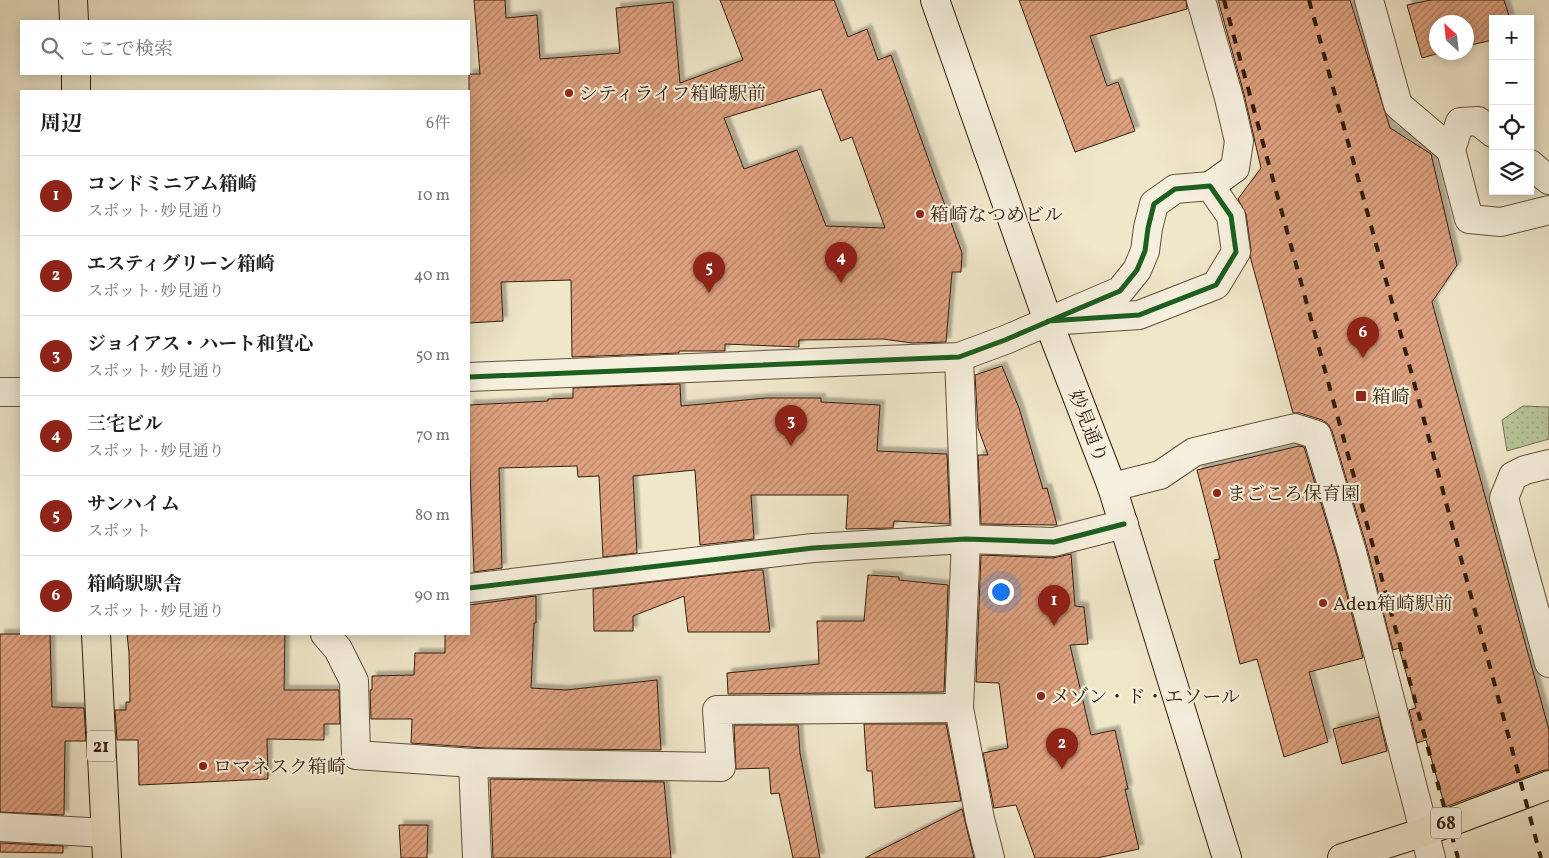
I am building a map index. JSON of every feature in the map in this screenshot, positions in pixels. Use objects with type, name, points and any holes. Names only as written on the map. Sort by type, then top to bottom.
[{"type":"main road","points":[[73,0],[74,20]]},
{"type":"main road","points":[[76,75],[76,90]]},
{"type":"main road","name":"21","points":[[96,635],[106,846]]},
{"type":"main road","name":"68","points":[[1342,858],[1424,832],[1549,785]]},
{"type":"street","name":"妙見通り","points":[[935,0],[1048,321],[1112,487],[1227,858]]},
{"type":"street","points":[[470,377],[958,357],[1005,340],[1120,291],[1137,270],[1146,251],[1148,228],[1154,204],[1175,189],[1210,186],[1235,168],[1239,142],[1202,0]]},
{"type":"street","points":[[1369,0],[1398,105],[1451,150]]},
{"type":"street","points":[[1489,130],[1478,121],[1460,122],[1451,150],[1469,219],[1501,222],[1549,210]]},
{"type":"street","points":[[1534,167],[1549,180]]},
{"type":"street","points":[[1048,321],[1139,315],[1216,285],[1236,252],[1230,216],[1210,186]]},
{"type":"street","points":[[958,357],[966,539],[960,708],[980,819],[990,858]]},
{"type":"street","points":[[0,392],[20,392]]},
{"type":"street","points":[[1112,487],[1160,475],[1194,452],[1295,428],[1317,435],[1352,552],[1431,858]]},
{"type":"street","points":[[1549,464],[1525,470],[1514,476],[1504,498],[1549,663]]},
{"type":"street","points":[[470,588],[813,548],[966,539],[1054,542],[1124,524]]},
{"type":"street","points":[[326,635],[338,650],[354,681],[356,755],[473,763],[721,767],[717,710],[960,708]]},
{"type":"street","points":[[473,763],[477,858]]},
{"type":"street","points":[[0,827],[106,846]]},
{"type":"green space","points":[[1523,406],[1549,407],[1549,439],[1507,451],[1502,420]]},
{"type":"building","points":[[474,0],[505,0],[506,18],[537,15],[540,59],[620,53],[616,8],[673,2],[680,83],[743,60],[720,0],[834,0],[848,37],[867,29],[878,60],[891,55],[962,253],[961,272],[952,272],[946,342],[912,343],[883,339],[799,340],[799,347],[725,344],[725,351],[679,351],[679,353],[572,357],[571,280],[501,282],[503,321],[470,323],[470,74],[480,74]],"holes":[[[821,89],[841,141],[852,137],[885,228],[826,226],[797,150],[744,169],[724,118]]]},
{"type":"building","points":[[1019,0],[1186,0],[1187,9],[1090,36],[1107,86],[1118,82],[1135,131],[1075,152]]},
{"type":"building","points":[[1218,0],[1350,0],[1390,128],[1431,154],[1457,265],[1432,302],[1549,730],[1549,770],[1544,770],[1445,807],[1426,740],[1417,743],[1409,710],[1416,708],[1399,648],[1393,650],[1367,548],[1332,431],[1328,424],[1322,420],[1300,413],[1293,413],[1250,256],[1251,250],[1246,214],[1238,199],[1261,168],[1244,94]]},
{"type":"building","points":[[1431,0],[1504,0],[1509,15],[1489,15],[1489,41],[1474,44],[1474,15],[1429,15],[1429,56],[1422,58],[1407,5]]},
{"type":"building","points":[[1002,366],[1019,408],[1043,489],[1047,488],[1057,525],[981,524],[978,455],[988,455],[978,428],[975,375]]},
{"type":"building","points":[[680,384],[681,406],[766,398],[821,398],[821,402],[880,405],[877,451],[947,454],[950,524],[894,521],[893,528],[846,529],[848,495],[751,495],[754,539],[700,545],[695,470],[633,476],[637,553],[603,557],[599,476],[578,477],[577,466],[499,468],[502,568],[474,572],[470,470],[470,405],[573,398],[573,388]]},
{"type":"building","points":[[1299,446],[1304,447],[1337,556],[1363,658],[1309,672],[1328,742],[1284,757],[1257,659],[1240,664],[1214,560],[1220,559],[1197,470]]},
{"type":"building","points":[[1071,554],[1075,606],[1084,607],[1088,644],[1070,645],[1091,735],[1115,730],[1128,789],[1125,789],[1139,849],[1097,858],[1035,858],[1016,805],[994,808],[983,753],[1008,748],[999,683],[976,682],[981,555],[1053,558]]},
{"type":"building","points":[[763,570],[770,632],[688,632],[684,596],[633,616],[633,631],[594,631],[593,589]]},
{"type":"building","points":[[868,575],[899,577],[899,580],[948,585],[944,692],[728,694],[727,673],[819,664],[817,621],[864,621]]},
{"type":"building","points":[[536,596],[531,688],[566,690],[657,680],[661,750],[485,748],[411,743],[412,719],[371,719],[370,690],[372,690],[372,676],[414,675],[415,653],[445,653],[445,635],[470,635],[470,605]]},
{"type":"building","points":[[0,634],[50,635],[52,707],[84,708],[86,741],[65,741],[64,815],[0,812]]},
{"type":"building","points":[[127,635],[285,635],[284,690],[339,690],[340,724],[324,724],[324,740],[267,739],[268,779],[139,785],[138,740],[117,740],[115,710],[126,710],[126,702],[130,702]]},
{"type":"building","points":[[1379,717],[1387,751],[1342,764],[1333,729]]},
{"type":"building","points":[[864,724],[946,724],[961,801],[875,808],[872,771],[867,771]]},
{"type":"building","points":[[734,725],[798,725],[800,753],[820,858],[793,858],[779,793],[771,794],[769,768],[736,769]]},
{"type":"building","points":[[490,779],[664,782],[671,858],[493,858]]},
{"type":"building","points":[[962,809],[974,858],[865,858]]},
{"type":"building","points":[[399,825],[428,825],[427,858],[401,858]]},
{"type":"building","points":[[0,843],[63,846],[63,853],[0,852]]},
{"type":"railway","points":[[1224,0],[1458,858]]},
{"type":"railway","points":[[1309,0],[1412,375],[1541,858]]},
{"type":"cycle path","points":[[1210,186],[1231,216],[1236,252],[1216,285],[1139,315],[1050,321],[1120,291],[1137,270],[1145,251],[1154,204],[1175,189],[1210,186]]},
{"type":"cycle path","points":[[470,377],[959,357],[1050,321]]},
{"type":"cycle path","points":[[470,588],[813,548],[966,539],[1054,542],[1124,524]]},
{"type":"place","name":"シティライフ箱崎駅前","points":[[569,93]]},
{"type":"place","name":"箱崎なつめビル","points":[[920,214]]},
{"type":"place","name":"三宅ビル","points":[[841,283]]},
{"type":"place","name":"サンハイム","points":[[709,293]]},
{"type":"place","name":"箱崎駅駅舎","points":[[1363,358]]},
{"type":"place","name":"箱崎","points":[[1361,396]]},
{"type":"place","name":"ジョイアス・ハート和賀心","points":[[791,446]]},
{"type":"place","name":"まごころ保育園","points":[[1217,493]]},
{"type":"place","name":"Aden箱崎駅前","points":[[1323,603]]},
{"type":"place","name":"コンドミニアム箱崎","points":[[1054,626]]},
{"type":"place","name":"メゾン・ド・エソール","points":[[1041,696]]},
{"type":"place","name":"ロマネスク箱崎","points":[[203,766]]},
{"type":"place","name":"エスティグリーン箱崎","points":[[1062,769]]}]
